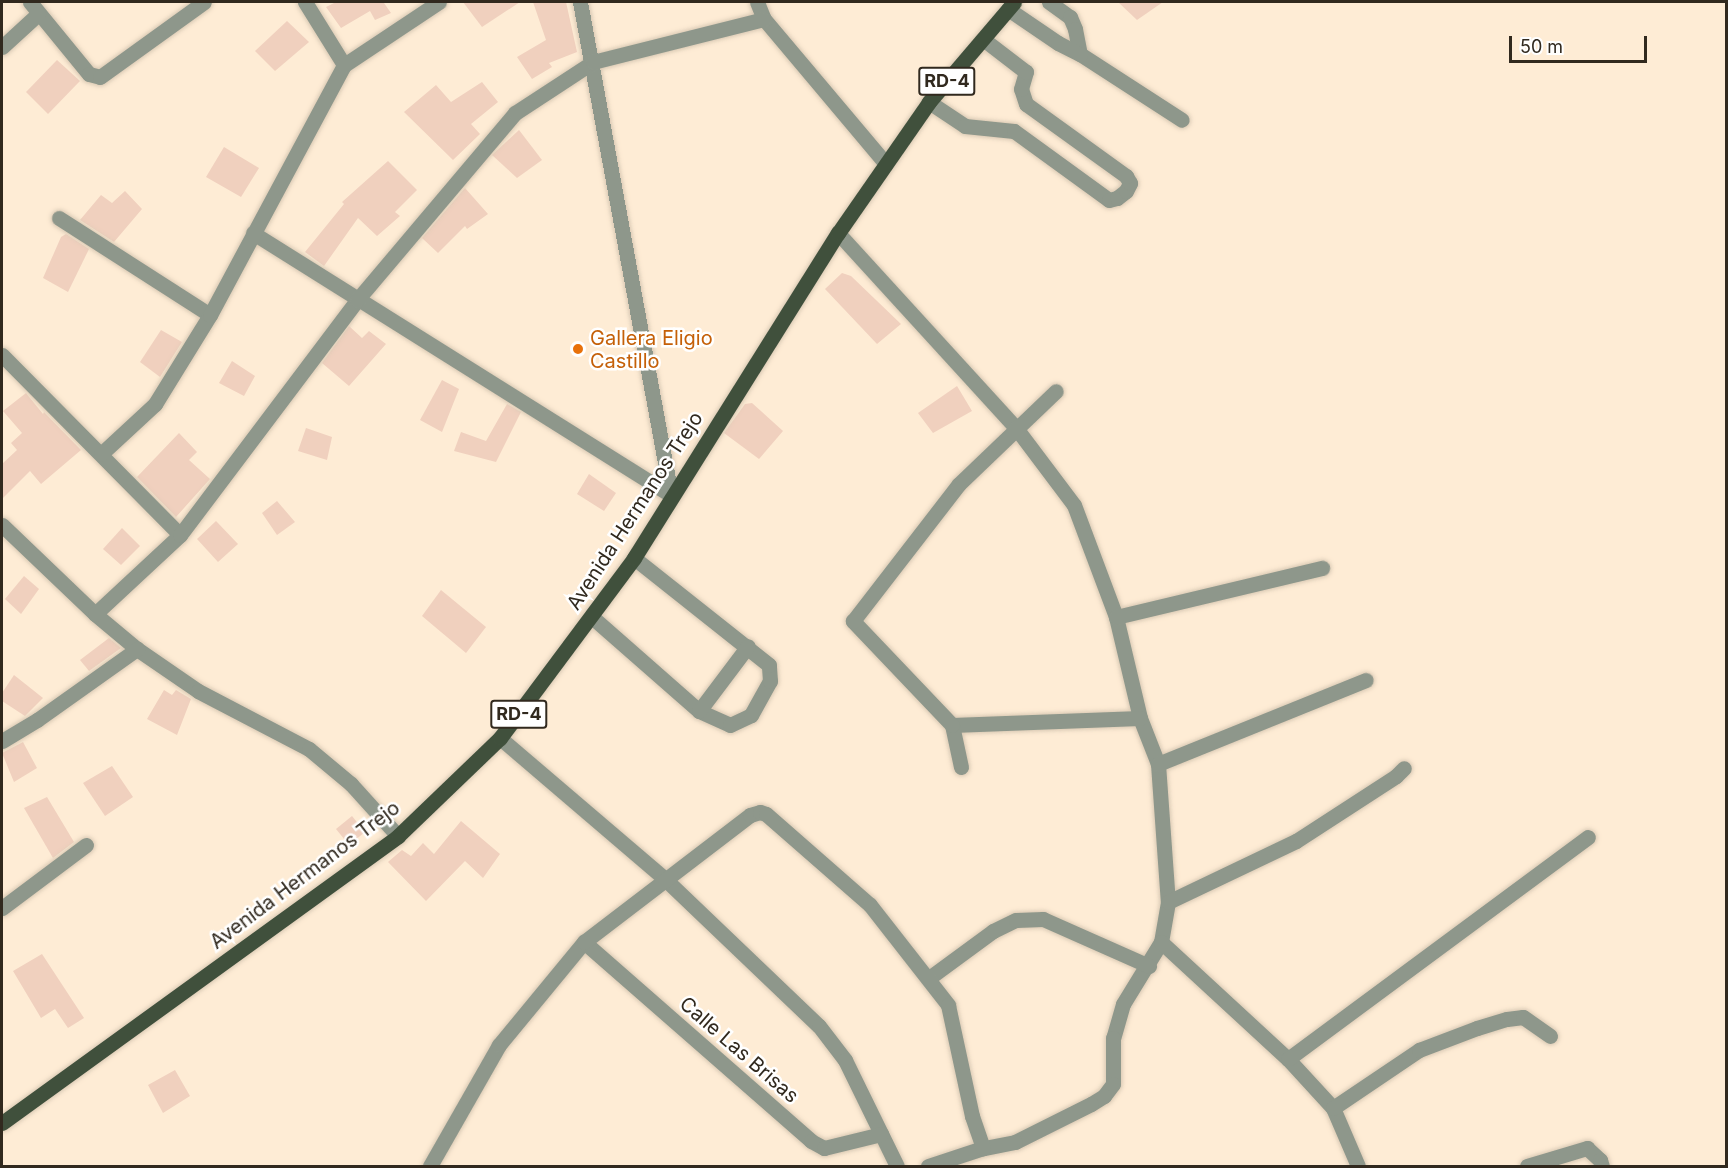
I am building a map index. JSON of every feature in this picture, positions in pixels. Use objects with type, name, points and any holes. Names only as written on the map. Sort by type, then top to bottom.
[{"type":"main road","name":"RD-4","points":[[886,164],[929,102],[1011,5]]},
{"type":"main road","name":"Avenida Hermanos Trejo","points":[[2,1123],[398,836],[500,738],[634,558],[671,495],[838,233],[886,164]]},
{"type":"street","points":[[2,47],[32,5],[89,74],[100,77],[204,2]]},
{"type":"street","points":[[305,2],[344,65]]},
{"type":"street","points":[[101,454],[155,404],[210,315],[344,65],[439,2]]},
{"type":"street","points":[[580,2],[593,62],[671,495]]},
{"type":"street","points":[[757,2],[764,19],[886,164]]},
{"type":"street","points":[[1049,2],[1070,17],[1080,54]]},
{"type":"street","points":[[1011,5],[1058,44],[1080,54],[1182,120]]},
{"type":"street","points":[[95,614],[180,535],[357,300],[515,113],[593,62],[764,19]]},
{"type":"street","points":[[929,102],[965,126],[1014,131],[1109,200],[1117,198],[1126,191],[1130,183],[1126,176],[1026,104],[1021,89],[1026,72],[983,39]]},
{"type":"street","points":[[1014,131],[1034,110]]},
{"type":"street","points":[[59,218],[210,315]]},
{"type":"street","points":[[253,233],[671,495]]},
{"type":"street","points":[[838,233],[1016,428],[1074,506],[1116,617],[1140,718],[1158,764],[1168,902],[1161,942],[1149,966],[1123,1004],[1113,1038],[1113,1084],[1104,1096],[1015,1142],[982,1148],[928,1167]]},
{"type":"street","points":[[2,355],[180,535]]},
{"type":"street","points":[[961,767],[952,725],[853,621],[959,484],[1056,391]]},
{"type":"street","points":[[2,525],[95,614],[137,649],[198,691],[309,749],[351,784],[398,836]]},
{"type":"street","points":[[592,617],[699,711],[730,725],[751,715],[770,681],[769,665],[748,646],[634,558]]},
{"type":"street","points":[[1116,617],[1322,567]]},
{"type":"street","points":[[699,711],[748,646]]},
{"type":"street","points":[[2,741],[38,720],[137,649]]},
{"type":"street","points":[[1158,764],[1366,680]]},
{"type":"street","points":[[952,725],[1140,718]]},
{"type":"street","points":[[500,738],[666,880],[819,1026],[845,1060],[897,1167]]},
{"type":"street","points":[[1168,902],[1296,840],[1396,776],[1404,768]]},
{"type":"street","points":[[430,1167],[499,1045],[584,942],[750,815],[760,812],[766,814],[870,905],[948,1005],[972,1116],[982,1148]]},
{"type":"street","points":[[1288,1059],[1588,837]]},
{"type":"street","points":[[2,908],[86,845]]},
{"type":"street","points":[[929,978],[993,931],[1016,920],[1043,919],[1149,966]]},
{"type":"street","name":"Calle Las Brisas","points":[[584,942],[811,1141],[824,1148],[881,1134]]},
{"type":"street","points":[[1161,942],[1288,1059],[1333,1108],[1358,1167]]},
{"type":"street","points":[[1333,1108],[1419,1050],[1477,1028],[1523,1017],[1550,1036]]},
{"type":"street","points":[[1527,1167],[1587,1148],[1600,1160],[1602,1167]]},
{"type":"building","points":[[336,2],[386,2],[384,3],[391,13],[375,20],[370,11],[341,28],[326,7]]},
{"type":"building","points":[[463,2],[520,2],[482,27]]},
{"type":"building","points":[[533,2],[566,2],[577,52],[549,63],[552,67],[532,79],[517,57],[546,40]]},
{"type":"building","points":[[1118,2],[1163,2],[1137,20]]},
{"type":"building","points":[[287,21],[309,42],[275,71],[255,51]]},
{"type":"building","points":[[57,60],[80,81],[48,114],[26,92]]},
{"type":"building","points":[[482,82],[498,102],[471,124],[480,134],[453,160],[404,112],[436,85],[451,102]]},
{"type":"building","points":[[519,130],[542,160],[517,178],[492,155]]},
{"type":"building","points":[[224,147],[259,168],[241,197],[206,177]]},
{"type":"building","points":[[388,161],[417,190],[395,212],[400,216],[377,236],[358,218],[324,266],[305,252],[344,204],[342,202]]},
{"type":"building","points":[[465,188],[488,214],[467,229],[465,226],[438,253],[422,238]]},
{"type":"building","points":[[125,191],[142,209],[114,242],[80,220],[101,195],[112,203]]},
{"type":"building","points":[[66,234],[89,249],[68,292],[43,278],[61,237]]},
{"type":"building","points":[[842,273],[851,276],[901,324],[877,344],[825,289]]},
{"type":"building","points":[[349,326],[362,338],[369,331],[386,344],[349,386],[322,363]]},
{"type":"building","points":[[161,330],[182,342],[160,377],[140,362]]},
{"type":"building","points":[[232,361],[255,376],[244,396],[219,383]]},
{"type":"building","points":[[442,380],[459,389],[442,432],[420,420]]},
{"type":"building","points":[[957,386],[972,411],[933,433],[918,413]]},
{"type":"building","points":[[26,393],[43,414],[44,412],[81,450],[41,484],[30,471],[2,499],[2,464],[17,450],[11,443],[22,433],[3,411]]},
{"type":"building","points":[[752,403],[783,431],[759,459],[724,433],[745,404]]},
{"type":"building","points":[[507,404],[521,412],[496,462],[454,451],[461,432],[486,441]]},
{"type":"building","points":[[306,428],[332,437],[327,460],[298,451]]},
{"type":"building","points":[[179,433],[197,452],[189,460],[210,479],[176,517],[137,477]]},
{"type":"building","points":[[589,474],[616,493],[604,511],[577,494]]},
{"type":"building","points":[[277,501],[295,522],[277,535],[262,513]]},
{"type":"building","points":[[216,521],[238,544],[218,562],[197,539]]},
{"type":"building","points":[[122,528],[140,546],[121,565],[103,549]]},
{"type":"building","points":[[24,576],[39,589],[21,614],[5,599]]},
{"type":"building","points":[[441,590],[486,627],[466,653],[422,616]]},
{"type":"building","points":[[109,638],[121,648],[89,671],[80,660]]},
{"type":"building","points":[[14,675],[43,698],[25,716],[2,701],[2,693]]},
{"type":"building","points":[[164,690],[172,695],[176,690],[191,699],[177,735],[147,719]]},
{"type":"building","points":[[23,742],[37,768],[14,782],[2,753]]},
{"type":"building","points":[[112,766],[133,797],[105,816],[83,783]]},
{"type":"building","points":[[47,797],[74,842],[53,858],[24,808]]},
{"type":"building","points":[[352,816],[365,832],[349,845],[336,829]]},
{"type":"building","points":[[461,821],[500,854],[483,878],[465,861],[426,901],[388,862],[402,850],[411,856],[423,843],[434,854]]},
{"type":"building","points":[[42,954],[84,1018],[68,1028],[55,1009],[41,1018],[13,971]]},
{"type":"building","points":[[175,1070],[190,1096],[163,1113],[148,1085]]},
{"type":"place","name":"Gallera Eligio Castillo","points":[[578,349]]}]
